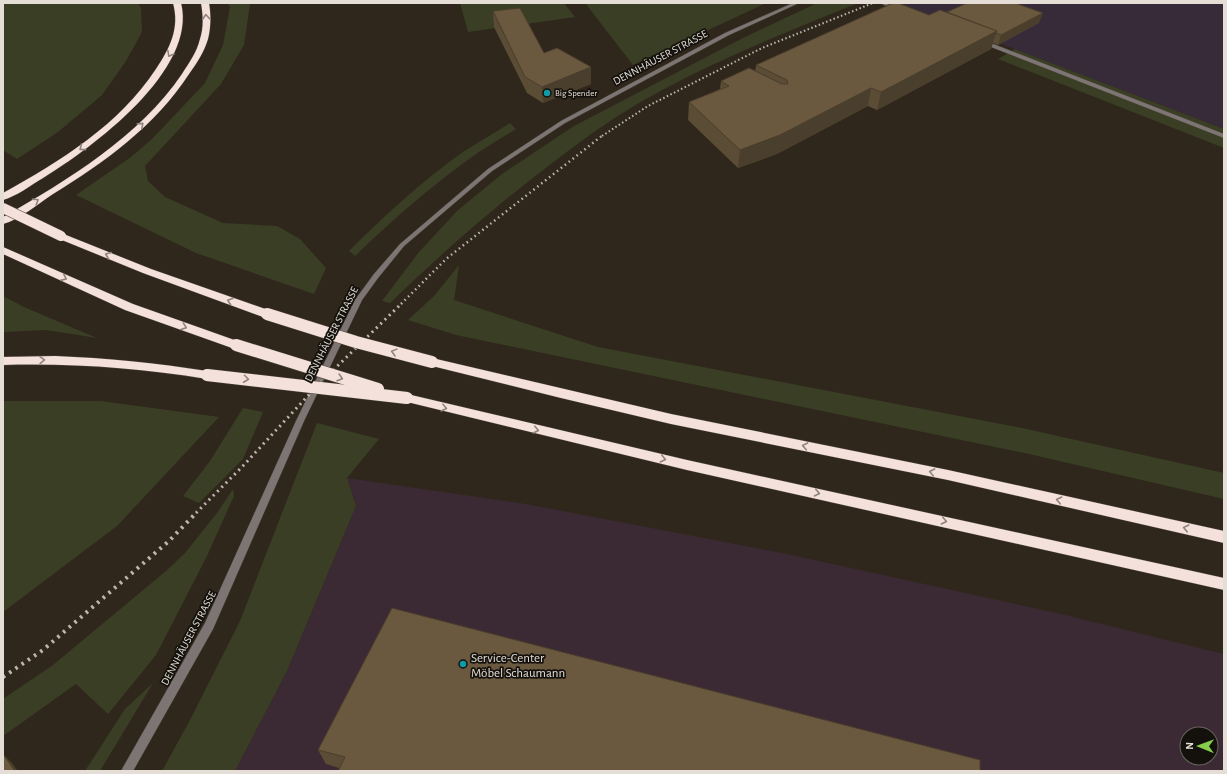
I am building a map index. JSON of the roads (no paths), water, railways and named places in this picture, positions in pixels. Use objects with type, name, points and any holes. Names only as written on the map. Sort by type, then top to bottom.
[{"type":"highway","points":[[3,197],[67,159],[105,130],[147,88],[172,49],[178,34],[180,23],[179,8],[177,3]]},
{"type":"highway","points":[[3,221],[98,161],[160,108],[182,82],[205,38],[207,20],[205,3]]},
{"type":"highway","points":[[3,208],[61,236],[160,276],[267,314],[356,342],[561,394],[671,419],[948,475],[1224,537]]},
{"type":"highway","points":[[3,250],[129,307],[236,345],[406,398],[679,463],[1224,584]]},
{"type":"highway","points":[[3,361],[77,360],[156,366],[207,375],[406,398]]},
{"type":"street","name":"DENNHÄUSER STRASSE","points":[[127,771],[209,626],[300,421],[359,300],[376,276],[402,245],[490,170],[563,122],[727,34],[796,3]]},
{"type":"street","points":[[882,3],[904,12]]},
{"type":"street","points":[[889,12],[896,9]]},
{"type":"street","points":[[978,40],[1224,136]]},
{"type":"railway","points":[[602,136],[648,106],[762,48],[873,3]]},
{"type":"railway","points":[[402,303],[446,259],[603,135]]},
{"type":"railway","points":[[197,512],[242,467],[317,386],[402,303]]},
{"type":"railway","points":[[3,677],[43,650],[169,541],[197,512]]},
{"type":"place","name":"Big Spender","points":[[547,93]]},
{"type":"place","name":"Service-Center Möbel Schaumann","points":[[463,664]]}]
